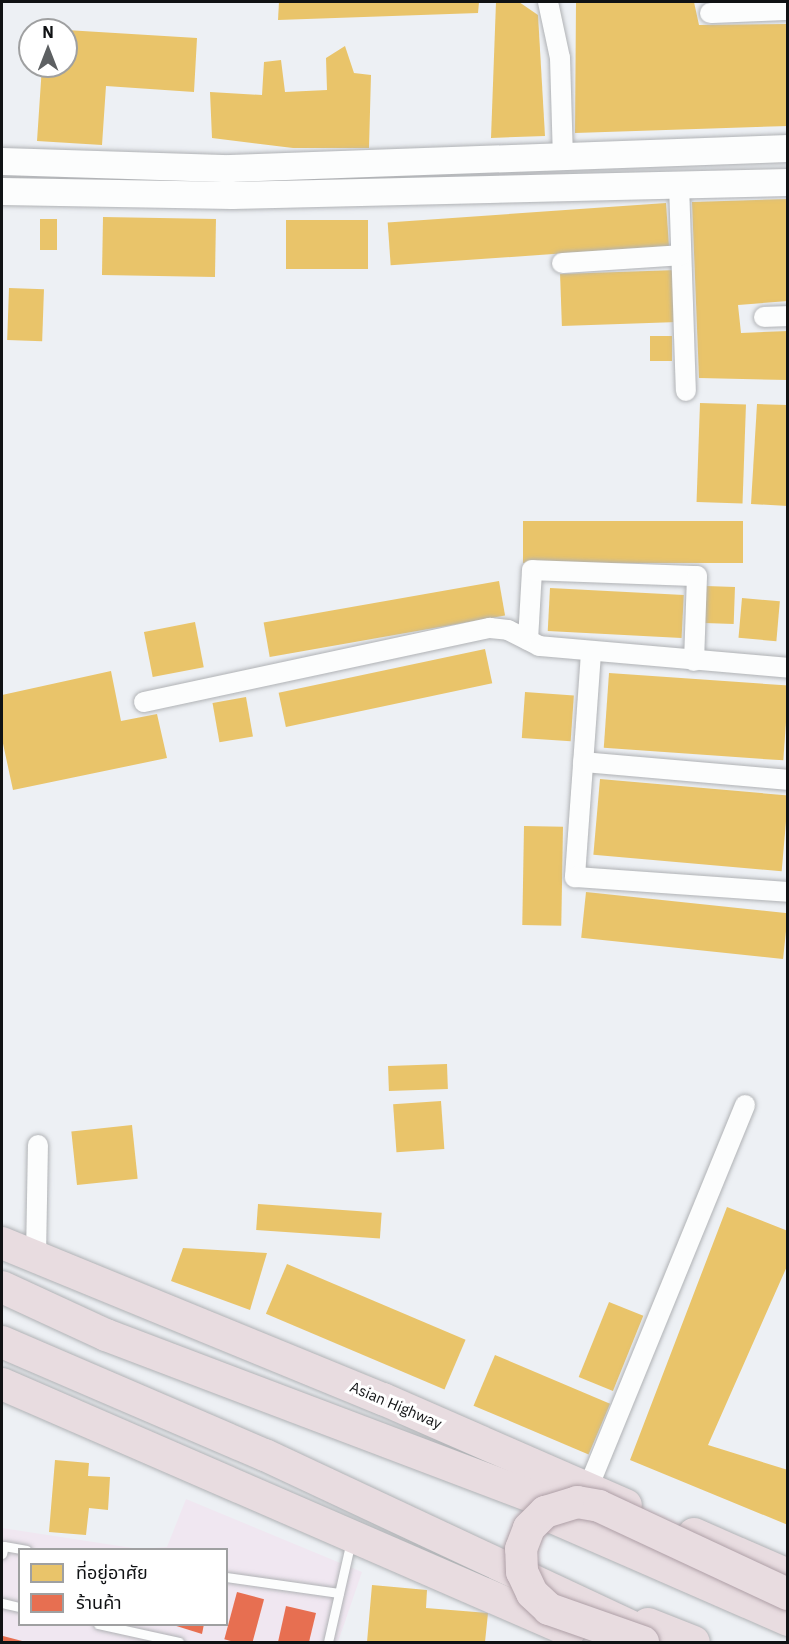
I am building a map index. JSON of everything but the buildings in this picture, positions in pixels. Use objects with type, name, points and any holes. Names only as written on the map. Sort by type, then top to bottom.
[{"type":"highway","name":"Asian Highway","points":[[2,1243],[383,1399],[788,1575]]},
{"type":"highway","points":[[2,1287],[106,1335],[362,1434],[788,1593]]},
{"type":"highway","points":[[2,1342],[266,1455],[535,1579],[665,1642]]},
{"type":"highway","points":[[2,1384],[352,1536],[581,1639]]},
{"type":"highway","points":[[362,1434],[788,1620]]},
{"type":"highway","points":[[644,1642],[549,1609],[532,1593],[522,1572],[521,1549],[530,1528],[545,1512],[577,1502],[599,1506],[788,1593]]},
{"type":"highway","points":[[535,1579],[694,1642]]},
{"type":"main road","points":[[2,161],[230,168],[563,158],[788,148]]},
{"type":"main road","points":[[2,191],[232,195],[788,182]]},
{"type":"street","points":[[548,2],[560,58],[563,158]]},
{"type":"street","points":[[710,13],[788,10]]},
{"type":"street","points":[[679,184],[686,391]]},
{"type":"street","points":[[562,263],[681,255]]},
{"type":"street","points":[[764,317],[788,316]]},
{"type":"street","points":[[528,640],[532,570],[697,576],[694,661]]},
{"type":"street","points":[[144,702],[490,628],[508,630],[540,646],[591,653],[788,668]]},
{"type":"street","points":[[591,653],[575,877],[788,892]]},
{"type":"street","points":[[583,762],[788,780]]},
{"type":"street","points":[[588,1488],[745,1105]]},
{"type":"street","points":[[36,1257],[38,1145]]},
{"type":"lane","points":[[328,1642],[352,1536]]},
{"type":"lane","points":[[2,1554],[4,1546],[18,1548]]},
{"type":"lane","points":[[228,1577],[339,1593]]},
{"type":"lane","points":[[2,1603],[18,1607]]},
{"type":"lane","points":[[107,1626],[179,1642]]},
{"type":"shaded area","points":[[186,1499],[362,1572],[338,1642],[2,1642],[2,1528],[132,1548],[18,1548],[18,1626],[228,1626],[228,1548],[153,1548],[167,1547]]}]
